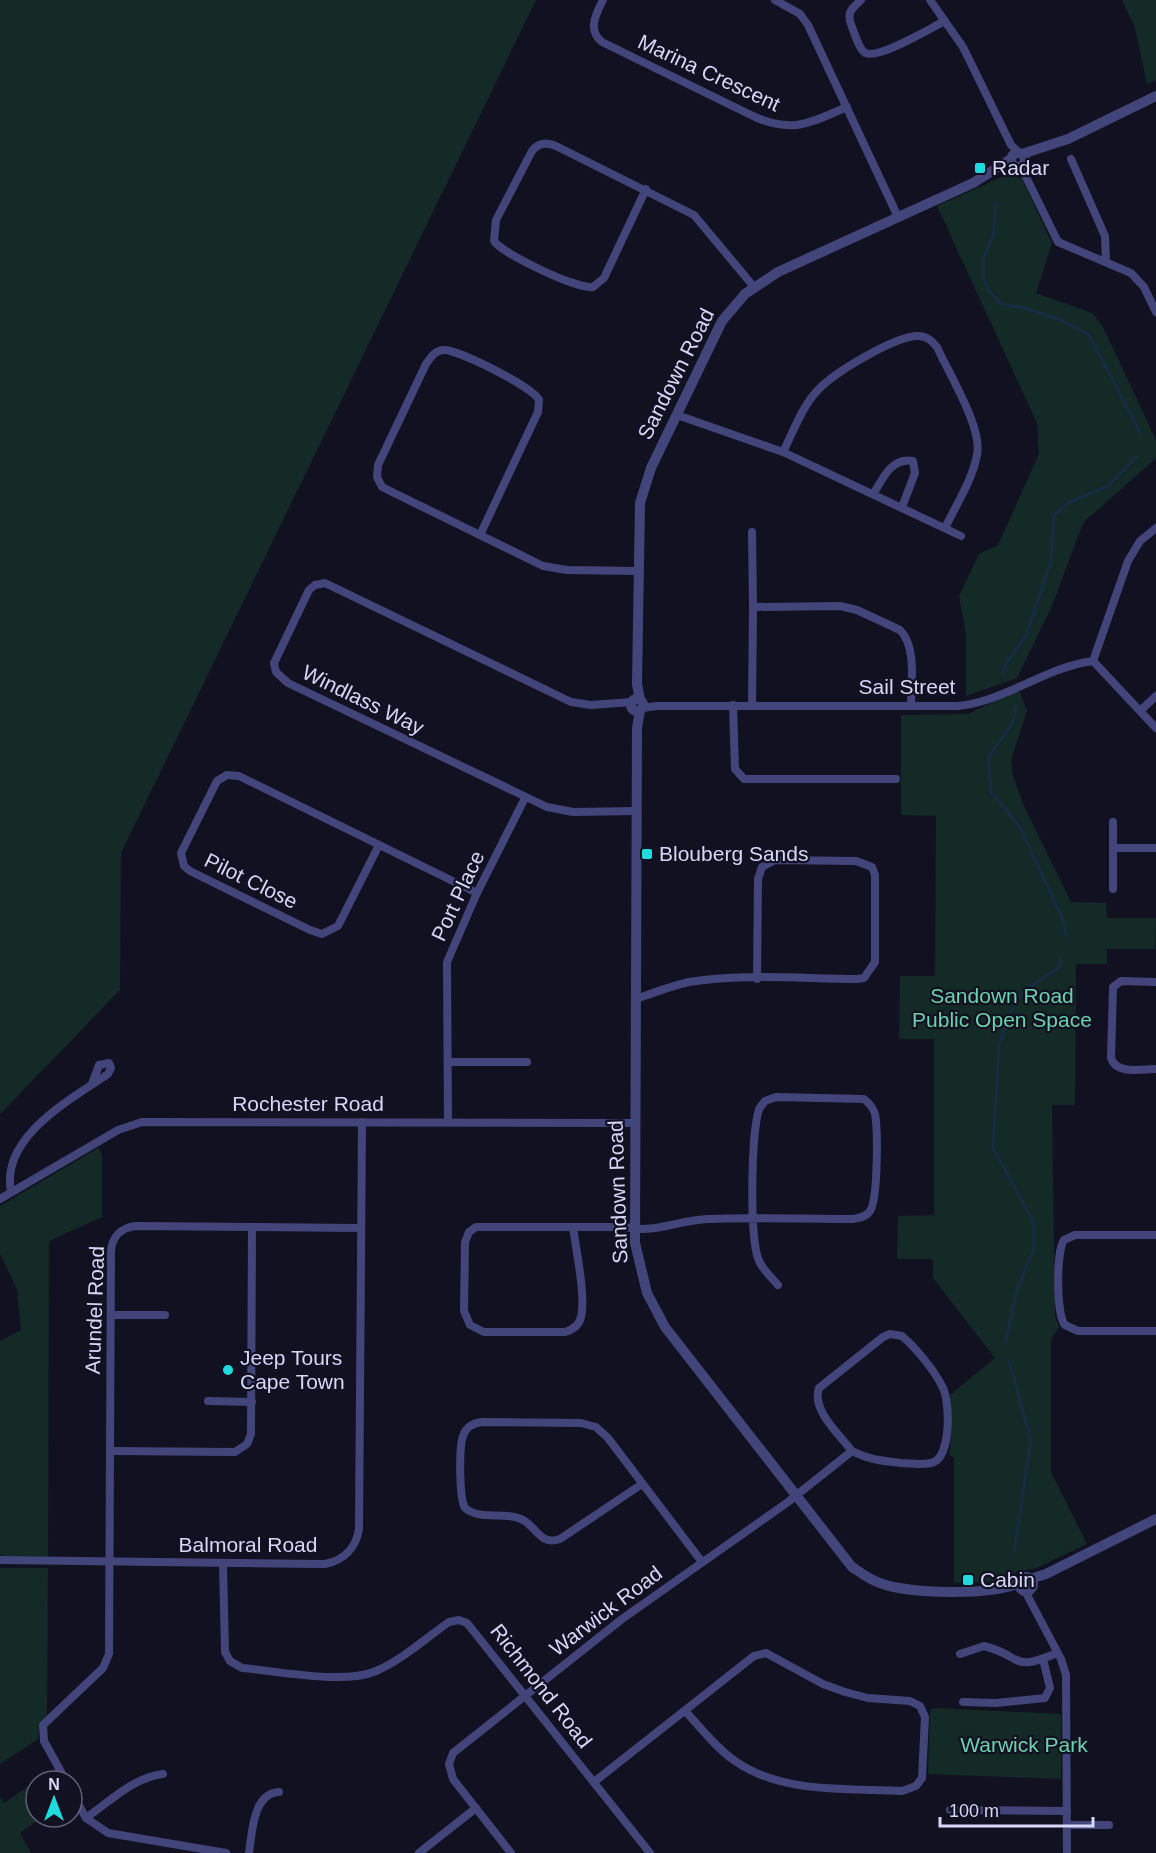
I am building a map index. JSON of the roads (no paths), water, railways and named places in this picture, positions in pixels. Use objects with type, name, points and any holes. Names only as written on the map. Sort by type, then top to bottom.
[{"type":"street","name":"Marina Crescent","points":[[603,0],[593,25],[595,35],[602,42],[755,117],[776,125],[796,127],[848,107]]},
{"type":"street","points":[[775,0],[800,14],[808,25],[898,217]]},
{"type":"street","points":[[861,0],[850,9],[848,17],[862,50],[867,54],[874,54],[907,41],[945,21]]},
{"type":"street","points":[[930,0],[963,47],[1058,242],[1106,261],[1136,277],[1156,312]]},
{"type":"street","name":"Sandown Road","points":[[1025,1588],[968,1592],[902,1589],[880,1583],[861,1573],[844,1559],[658,1317],[640,1275],[635,1229],[638,518],[643,489],[722,321],[754,287],[778,272],[1156,96]]},
{"type":"street","points":[[646,189],[604,278],[593,287],[579,286],[505,251],[494,241],[496,220],[531,151],[543,144],[553,144],[646,189],[694,215],[754,287]]},
{"type":"street","points":[[1071,159],[1105,236],[1106,261]]},
{"type":"street","points":[[783,452],[807,404],[816,391],[835,374],[906,338],[920,336],[929,338],[937,347],[975,428],[978,442],[973,470],[945,528]]},
{"type":"street","points":[[480,535],[538,412],[538,400],[529,389],[466,357],[448,350],[440,351],[426,364],[378,465],[377,480],[382,487],[480,535],[553,569],[637,571]]},
{"type":"street","points":[[677,415],[783,452],[961,536]]},
{"type":"street","points":[[874,493],[895,464],[906,460],[913,461],[915,473],[902,507]]},
{"type":"street","points":[[1156,528],[1140,541],[1128,561],[1093,661],[1156,728]]},
{"type":"street","points":[[752,532],[752,705]]},
{"type":"street","name":"Windlass Way","points":[[637,705],[571,702],[329,584],[319,584],[309,590],[276,656],[276,672],[281,679],[525,798],[560,811],[637,811]]},
{"type":"street","points":[[753,607],[840,606],[857,610],[900,630],[910,650],[911,706]]},
{"type":"street","name":"Sail Street","points":[[637,705],[966,705],[1064,668],[1093,661]]},
{"type":"street","points":[[1140,711],[1156,696]]},
{"type":"street","points":[[733,705],[735,769],[744,779],[896,779]]},
{"type":"street","name":"Pilot Close","points":[[379,845],[338,926],[322,934],[190,871],[184,866],[181,853],[217,781],[233,774],[379,845],[477,893]]},
{"type":"street","name":"Port Place","points":[[448,1122],[447,962],[477,893],[525,798]]},
{"type":"street","points":[[1113,822],[1113,889]]},
{"type":"street","points":[[1113,848],[1156,848]]},
{"type":"street","points":[[636,999],[687,983],[712,979],[857,980],[868,976],[874,962],[875,875],[872,867],[856,861],[783,859],[771,861],[762,867],[758,879],[757,979]]},
{"type":"street","points":[[1156,982],[1121,981],[1113,987],[1111,1058],[1114,1066],[1120,1069],[1156,1069]]},
{"type":"street","points":[[448,1062],[526,1062]]},
{"type":"street","points":[[11,1192],[3,1175],[14,1148],[55,1109],[92,1084]]},
{"type":"street","points":[[573,1227],[582,1302],[581,1317],[576,1326],[564,1332],[484,1332],[470,1325],[464,1311],[465,1242],[469,1232],[481,1226],[573,1227],[644,1231],[707,1219],[753,1219],[853,1219],[870,1211],[874,1195],[876,1122],[871,1105],[858,1098],[776,1097],[765,1101],[759,1109],[756,1128],[753,1219],[759,1260],[778,1286]]},
{"type":"street","name":"Rochester Road","points":[[0,1199],[111,1134],[142,1122],[635,1124]]},
{"type":"street","name":"Balmoral Road","points":[[0,1560],[326,1564],[344,1557],[356,1542],[359,1529],[362,1122]]},
{"type":"street","name":"Arundel Road","points":[[59,1769],[44,1742],[42,1730],[48,1719],[107,1662],[109,1654],[111,1246],[122,1230],[135,1226],[361,1228]]},
{"type":"street","points":[[110,1451],[240,1450],[251,1438],[252,1227]]},
{"type":"street","points":[[1156,1235],[1078,1234],[1068,1237],[1060,1248],[1059,1313],[1065,1325],[1073,1330],[1156,1331]]},
{"type":"street","points":[[111,1315],[165,1315]]},
{"type":"street","points":[[890,1334],[902,1336],[939,1382],[945,1393],[947,1440],[943,1454],[934,1461],[923,1464],[878,1461],[852,1451],[820,1408],[816,1397],[819,1388],[883,1337],[890,1334]]},
{"type":"street","points":[[208,1401],[252,1402]]},
{"type":"street","points":[[642,1484],[560,1539],[547,1541],[519,1518],[475,1513],[463,1505],[461,1490],[463,1435],[469,1427],[482,1422],[589,1424],[601,1430],[702,1562]]},
{"type":"street","name":"Warwick Road","points":[[511,1853],[453,1779],[449,1769],[450,1758],[456,1749],[622,1619],[795,1496],[852,1451]]},
{"type":"street","points":[[1067,1853],[1068,1688],[1066,1675],[1025,1588],[1046,1574],[1156,1519]]},
{"type":"street","name":"Richmond Road","points":[[223,1564],[224,1646],[230,1661],[236,1666],[342,1677],[360,1676],[385,1667],[449,1622],[459,1620],[471,1626],[650,1853]]},
{"type":"street","points":[[960,1654],[984,1646],[1022,1663],[1043,1659],[1057,1653]]},
{"type":"street","points":[[594,1782],[686,1712],[754,1656],[772,1654],[823,1684],[845,1692],[868,1698],[910,1701],[920,1706],[926,1717],[922,1778],[916,1786],[902,1791],[812,1787],[787,1783],[757,1773],[732,1760],[686,1712]]},
{"type":"street","points":[[963,1702],[996,1703],[1045,1698],[1050,1688],[1043,1659]]},
{"type":"street","points":[[86,1818],[145,1778],[163,1774]]},
{"type":"street","points":[[249,1853],[261,1802],[269,1794],[279,1792]]},
{"type":"street","points":[[419,1853],[476,1808]]},
{"type":"street","points":[[950,1810],[1067,1811]]},
{"type":"street","points":[[84,1814],[108,1833],[166,1848],[226,1853]]},
{"type":"street","points":[[1067,1825],[1109,1825]]},
{"type":"waterway","points":[[996,203],[994,232],[983,260],[983,278],[989,291],[1001,304],[1025,308],[1061,320],[1089,335],[1141,434]]},
{"type":"waterway","points":[[1003,674],[1005,665],[1026,636],[1051,562],[1054,515],[1068,503],[1108,486],[1137,456]]},
{"type":"waterway","points":[[1016,707],[1012,724],[988,758],[991,792],[1020,827],[1064,922],[1066,935]]},
{"type":"waterway","points":[[1005,1344],[1017,1290],[1034,1248],[1034,1223],[993,1148],[999,1045],[1014,1004],[1025,990],[1052,973],[1059,966],[1061,957]]},
{"type":"waterway","points":[[1009,1360],[1031,1441],[1014,1551]]},
{"type":"place","name":"Radar","points":[[980,168]]},
{"type":"place","name":"Blouberg Sands","points":[[647,854]]},
{"type":"place","name":"Jeep Tours Cape Town","points":[[228,1370]]},
{"type":"place","name":"Cabin","points":[[968,1580]]},
{"type":"park label","name":"Sandown Road Public Open Space","points":[[1002,1008]]},
{"type":"park label","name":"Warwick Park","points":[[1024,1745]]}]
